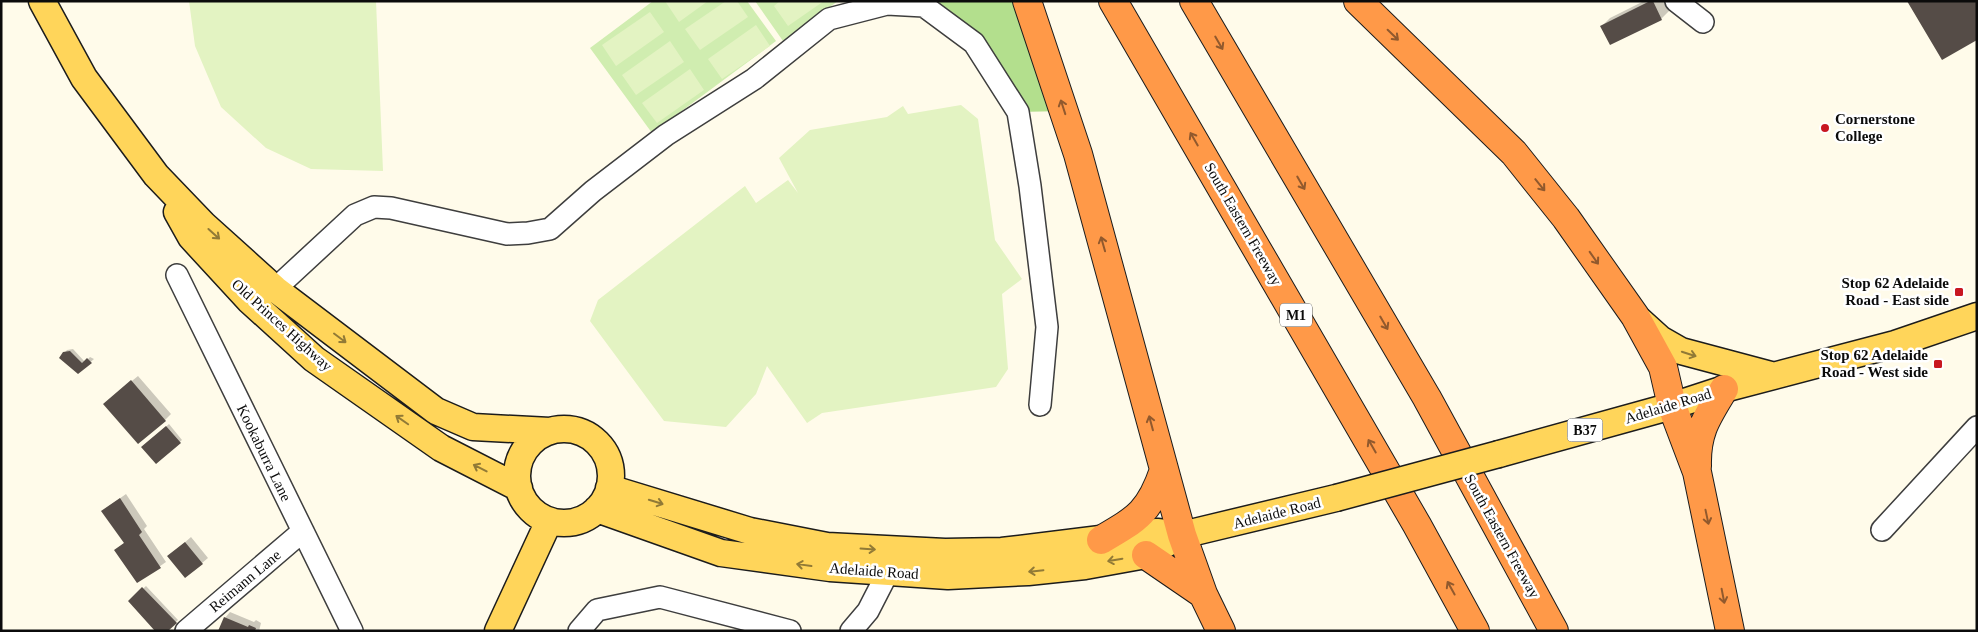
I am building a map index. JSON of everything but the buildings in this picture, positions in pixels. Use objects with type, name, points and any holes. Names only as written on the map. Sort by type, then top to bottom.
[{"type":"highway","points":[[1026,1],[1078,154],[1182,535],[1203,594],[1222,631]]},
{"type":"highway","name":"South Eastern Freeway","points":[[1113,1],[1417,525],[1475,631]]},
{"type":"highway","name":"South Eastern Freeway","points":[[1194,1],[1427,398],[1554,631]]},
{"type":"highway","points":[[1358,1],[1514,153],[1566,218],[1635,316],[1663,367],[1672,406],[1697,472],[1730,631]]},
{"type":"highway","points":[[1697,472],[1696,445],[1705,420],[1724,389]]},
{"type":"highway","points":[[1101,540],[1134,521],[1145,510],[1153,498],[1164,470]]},
{"type":"highway","points":[[1146,555],[1203,594]]},
{"type":"main road","name":"Old Princes Highway","points":[[42,1],[84,78],[156,174],[204,225],[275,289],[436,410],[473,427],[550,431]]},
{"type":"main road","name":"Old Princes Highway","points":[[156,174],[191,237],[249,300],[314,358],[441,448],[519,488]]},
{"type":"main road","points":[[1635,316],[1660,339],[1680,351],[1774,376]]},
{"type":"main road","name":"Adelaide Road","points":[[603,498],[721,553],[830,568],[948,576],[1028,572],[1146,555],[1182,535],[1336,498],[1499,454],[1672,406],[1724,389],[1895,344],[1977,316]]},
{"type":"main road","points":[[564,429],[578,431],[591,437],[601,447],[608,460],[611,473],[603,498],[587,517],[575,522],[549,521],[536,514],[525,502],[519,488],[517,474],[520,460],[532,442],[550,431],[564,429]]},
{"type":"main road","name":"Adelaide Road","points":[[603,498],[827,546],[918,552],[992,551],[1101,540],[1157,532],[1182,535]]},
{"type":"main road","points":[[498,631],[549,521]]},
{"type":"street","points":[[1676,1],[1703,22]]},
{"type":"street","points":[[275,289],[355,215],[374,208],[391,208],[507,234],[550,229],[594,191],[666,135],[754,79],[829,19],[887,4],[924,6],[974,43],[1018,112],[1030,186],[1048,327],[1040,404]]},
{"type":"street","name":"Kookaburra Lane","points":[[176,275],[352,631]]},
{"type":"street","points":[[1882,530],[1977,427]]},
{"type":"street","name":"Reimann Lane","points":[[186,631],[303,531]]},
{"type":"street","points":[[851,631],[868,611],[888,572]]},
{"type":"street","points":[[579,631],[596,610],[660,597],[790,631]]},
{"type":"green space","points":[[189,1],[376,1],[383,171],[311,169],[266,148],[221,107],[195,46]]},
{"type":"green space","points":[[653,1],[747,1],[776,41],[652,133],[590,48]]},
{"type":"green space","points":[[665,1],[708,1],[679,22]]},
{"type":"green space","points":[[726,1],[737,1],[748,17],[700,50],[685,29]]},
{"type":"green space","points":[[755,1],[838,1],[783,41]]},
{"type":"green space","points":[[780,1],[824,1],[788,26],[774,6]]},
{"type":"green space","points":[[908,1],[1027,1],[1065,111],[1018,112],[974,43]]},
{"type":"green space","points":[[650,12],[664,32],[616,66],[602,45]]},
{"type":"green space","points":[[756,25],[770,46],[722,79],[708,59]]},
{"type":"green space","points":[[670,41],[684,62],[636,95],[622,75]]},
{"type":"green space","points":[[690,69],[704,90],[657,123],[642,103]]},
{"type":"green space","points":[[961,105],[978,119],[995,240],[1022,279],[1002,294],[1008,369],[996,387],[822,413],[807,423],[767,366],[756,394],[726,427],[664,421],[590,321],[598,300],[745,186],[756,203],[788,180],[798,193],[779,158],[810,130],[887,117],[903,106],[908,114]]},
{"type":"place","name":"Cornerstone College","points":[[1825,128]]},
{"type":"place","name":"Stop 62 Adelaide Road - East side","points":[[1959,292]]},
{"type":"place","name":"Stop 62 Adelaide Road - West side","points":[[1938,364]]}]
